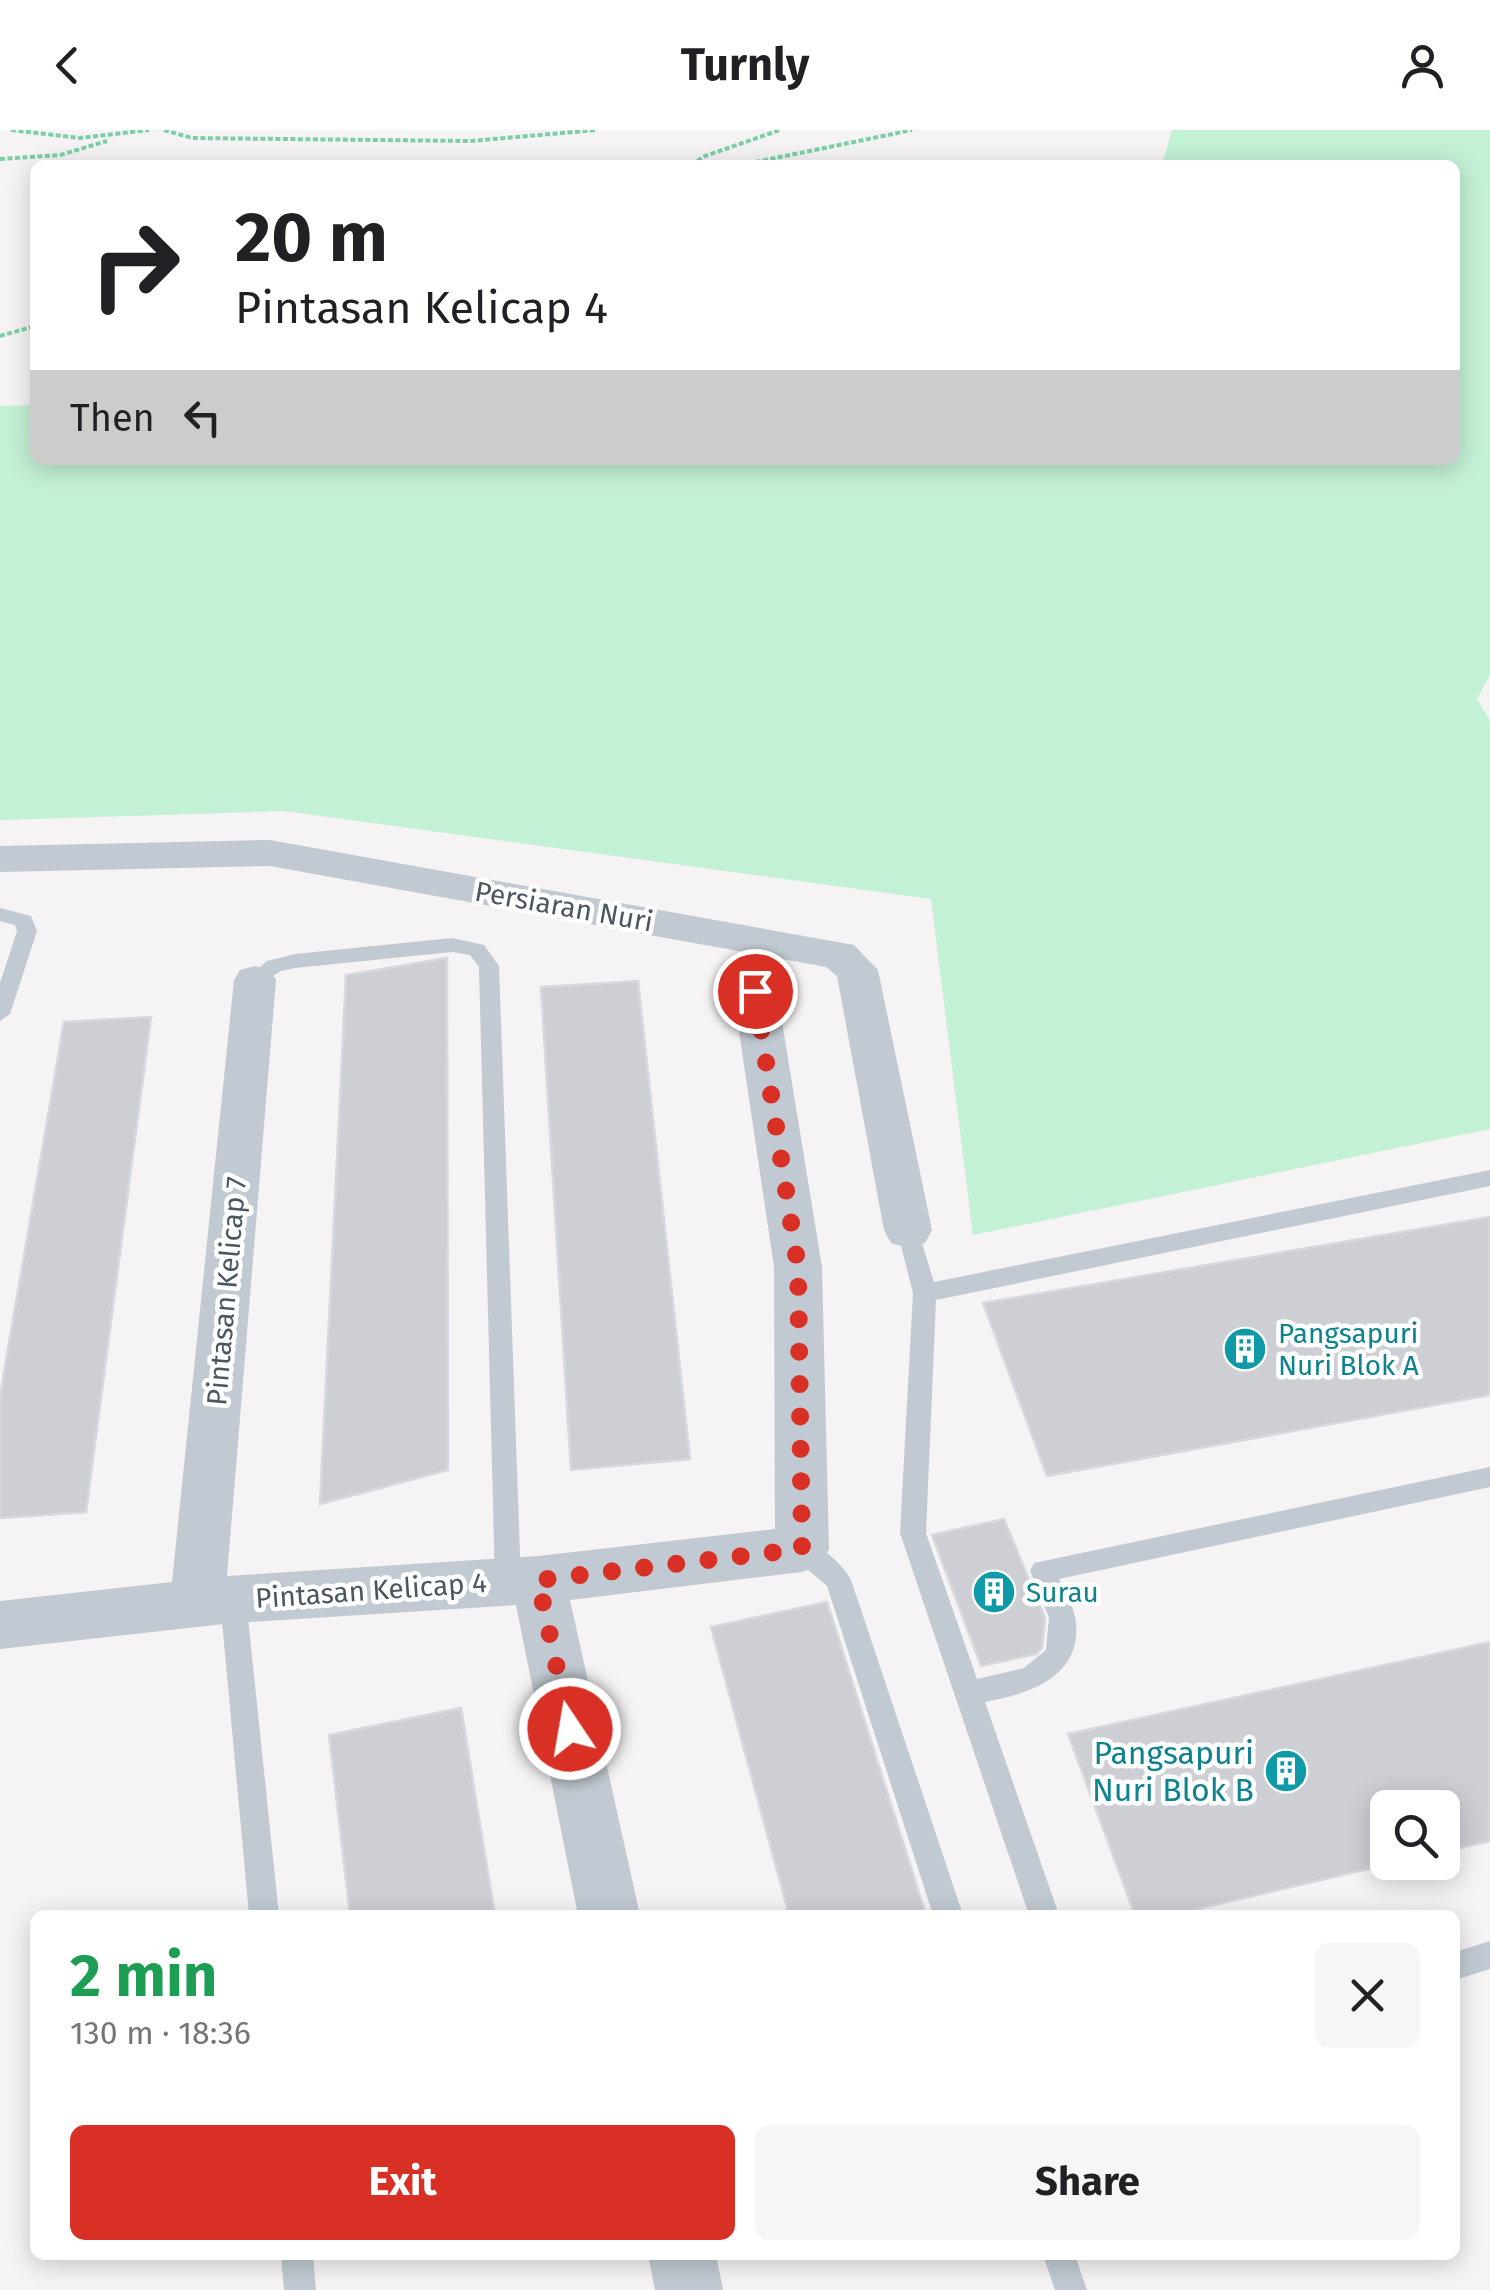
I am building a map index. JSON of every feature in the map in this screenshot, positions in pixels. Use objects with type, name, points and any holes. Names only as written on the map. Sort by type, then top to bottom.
[{"type":"street","name":"Persiaran Nuri","points":[[0,860],[270,853],[839,955],[857,970],[908,1230]]},
{"type":"street","name":"Pintasan Kelicap 7","points":[[215,1601],[256,980]]},
{"type":"street","points":[[755,991],[798,1267],[802,1549]]},
{"type":"street","name":"Pintasan Kelicap 4","points":[[0,1624],[215,1601],[523,1581],[802,1549]]},
{"type":"street","points":[[523,1581],[608,1910]]},
{"type":"street","points":[[683,2260],[689,2290]]},
{"type":"lane","points":[[0,914],[24,921],[27,930],[0,1014]]},
{"type":"lane","points":[[256,980],[274,966],[295,961],[452,945],[476,950],[490,966],[523,1581]]},
{"type":"lane","points":[[925,1293],[1490,1178]]},
{"type":"lane","points":[[908,1230],[925,1293],[913,1533],[1042,1910]]},
{"type":"lane","points":[[968,1693],[1022,1683],[1048,1672],[1060,1649],[1063,1622],[1043,1571],[1490,1477]]},
{"type":"lane","points":[[802,1549],[838,1580],[946,1910]]},
{"type":"lane","points":[[215,1601],[263,1910]]},
{"type":"lane","points":[[1460,1964],[1490,1955]]},
{"type":"lane","points":[[297,2260],[300,2290]]},
{"type":"lane","points":[[1061,2260],[1071,2290]]},
{"type":"path","points":[[12,130],[46,138],[112,139]]},
{"type":"path","points":[[0,159],[60,155],[150,130]]},
{"type":"path","points":[[164,130],[192,138],[471,140],[597,130]]},
{"type":"path","points":[[699,160],[780,130]]},
{"type":"path","points":[[766,160],[912,130]]},
{"type":"path","points":[[0,336],[30,327]]},
{"type":"green space","points":[[1172,130],[1490,130],[1490,675],[1477,699],[1490,721],[1490,1129],[973,1235],[931,899],[284,811],[0,820],[0,406],[30,405],[30,465],[1460,465],[1460,160],[1163,160]]},
{"type":"building","points":[[447,958],[448,1470],[320,1504],[346,975]]},
{"type":"building","points":[[638,981],[690,1459],[571,1470],[541,987]]},
{"type":"building","points":[[151,1017],[86,1512],[0,1518],[0,1396],[64,1022]]},
{"type":"building","name":"Pangsapuri Nuri Blok A","points":[[1490,1217],[1490,1395],[1047,1476],[983,1303]]},
{"type":"building","name":"Surau","points":[[1004,1519],[1045,1618],[1042,1648],[1036,1654],[981,1666],[932,1535]]},
{"type":"building","points":[[827,1602],[924,1910],[788,1910],[711,1627]]},
{"type":"building","name":"Pangsapuri Nuri Blok B","points":[[1490,1642],[1490,1841],[1460,1848],[1460,1790],[1370,1790],[1370,1869],[1193,1910],[1133,1910],[1068,1734]]},
{"type":"building","points":[[461,1708],[494,1910],[349,1910],[329,1735]]},
{"type":"place","name":"Pangsapuri Nuri Blok A","points":[[1245,1349]]},
{"type":"place","name":"Surau","points":[[994,1592]]},
{"type":"place","name":"Pangsapuri Nuri Blok B","points":[[1286,1771]]},
{"type":"route","points":[[570,1729],[538,1580],[802,1549],[798,1267],[755,991]]}]
